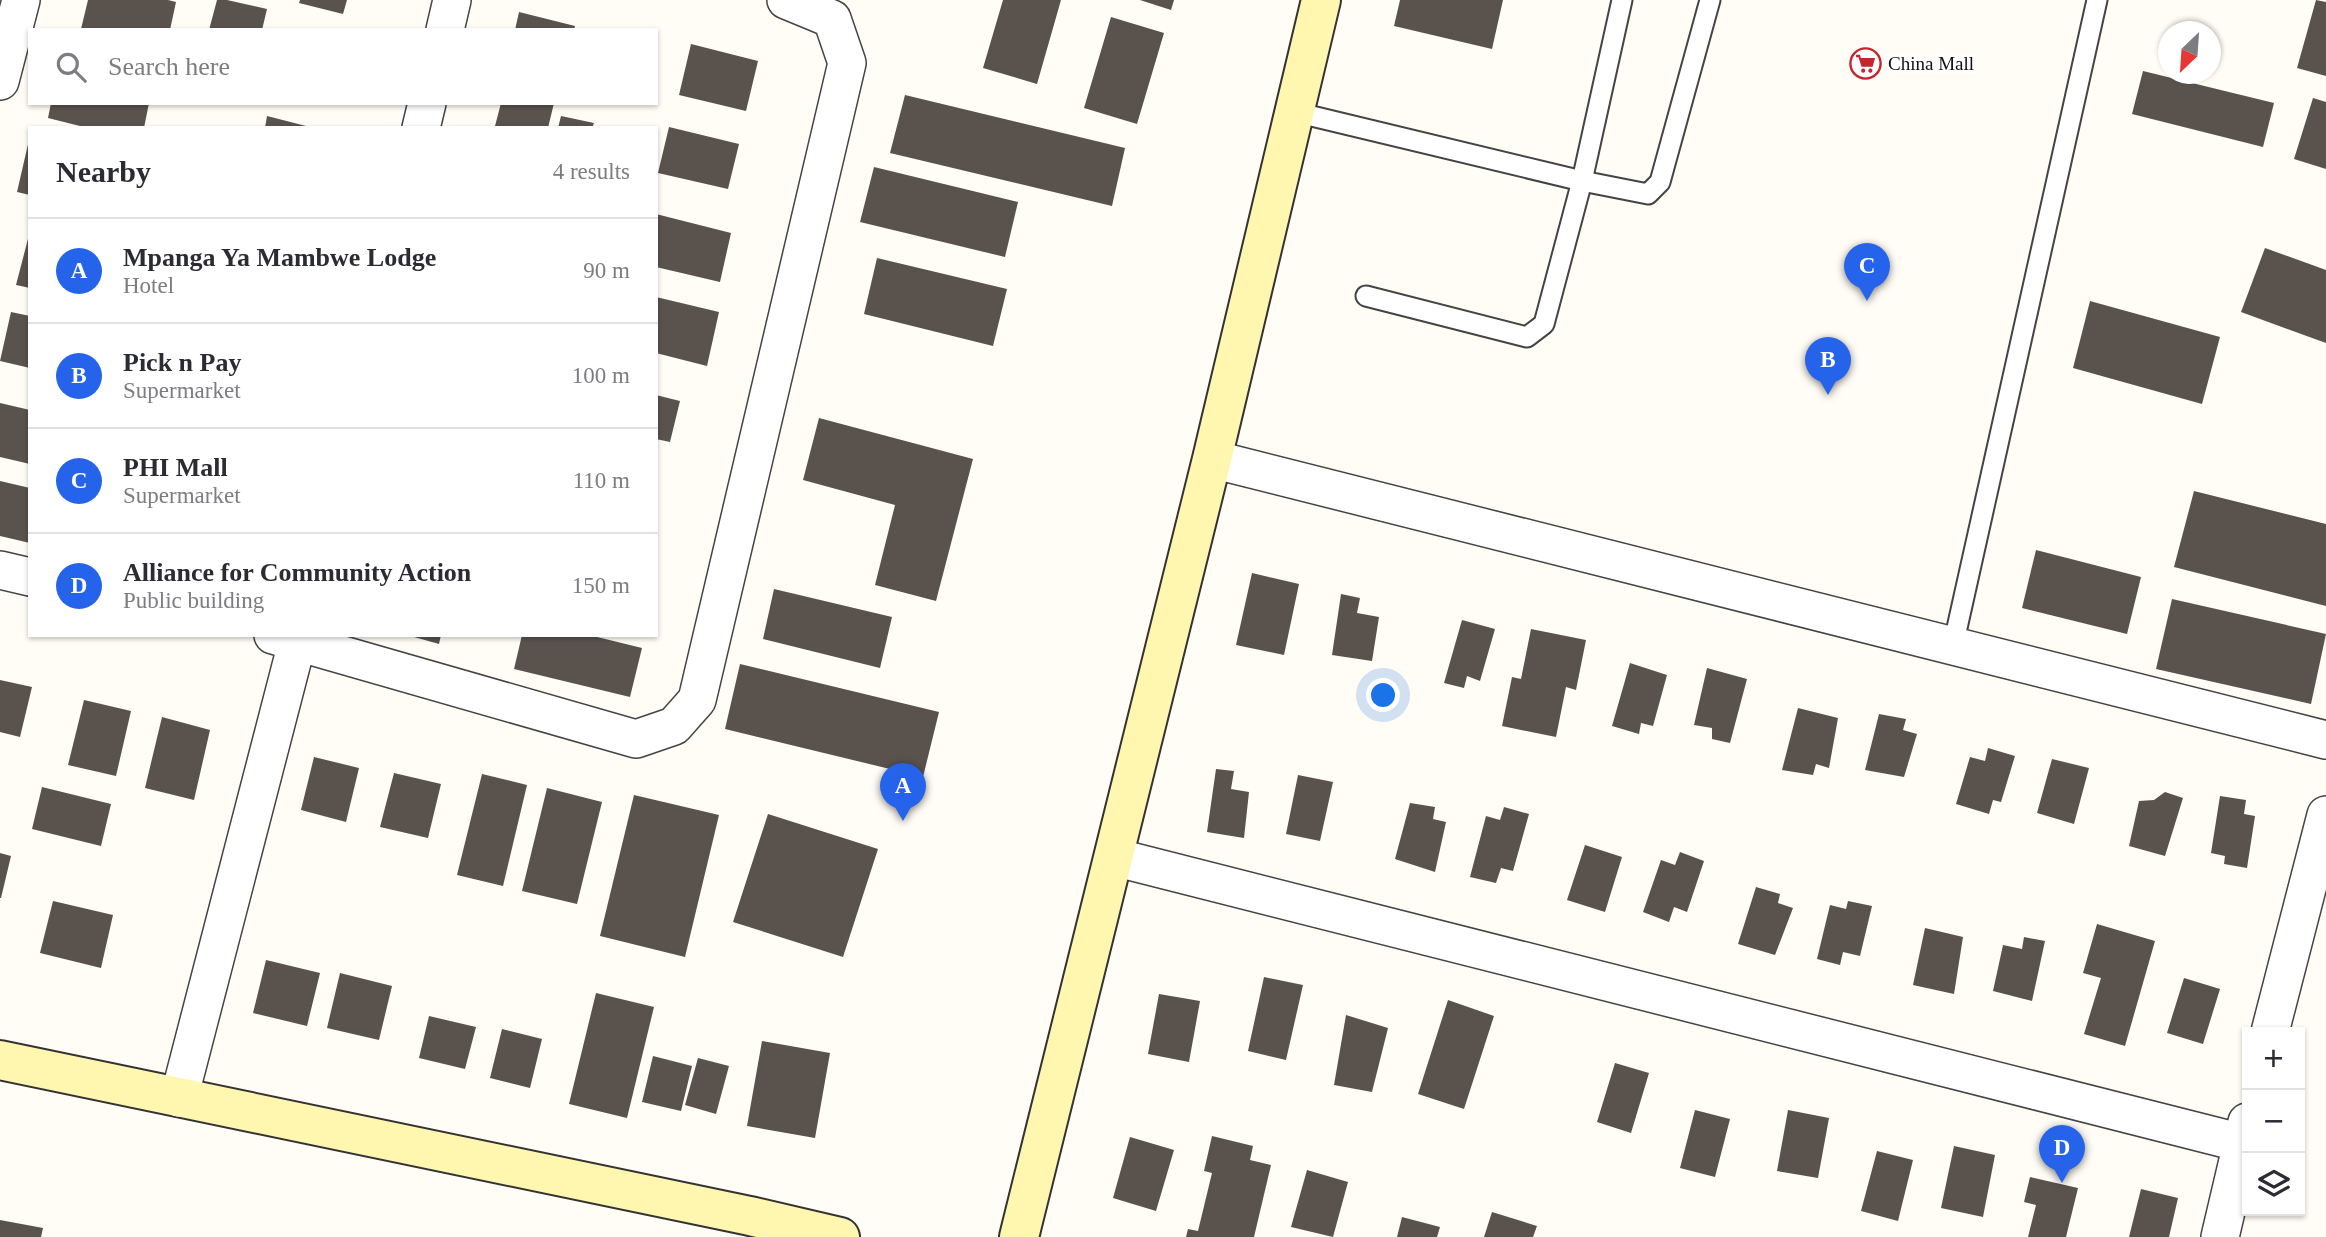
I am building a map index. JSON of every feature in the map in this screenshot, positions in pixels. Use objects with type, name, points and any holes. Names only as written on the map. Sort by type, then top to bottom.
[{"type":"main road","points":[[1019,1237],[1212,459],[1321,0]]},
{"type":"main road","points":[[0,1060],[746,1227],[840,1237]]},
{"type":"street","points":[[0,81],[21,0]]},
{"type":"street","points":[[445,28],[452,0]]},
{"type":"street","points":[[179,1098],[290,637],[636,739],[674,726],[696,700],[847,62],[832,19],[786,0]]},
{"type":"street","points":[[421,126],[427,105]]},
{"type":"street","points":[[1212,459],[2326,740]]},
{"type":"street","points":[[0,570],[28,577]]},
{"type":"street","points":[[2271,1027],[2326,815]]},
{"type":"street","points":[[1114,857],[2242,1133]]},
{"type":"street","points":[[2220,1237],[2242,1142]]},
{"type":"lane","points":[[1366,296],[1527,337],[1544,324],[1581,181],[1622,0]]},
{"type":"lane","points":[[1295,112],[1581,181],[1648,194],[1660,181],[1710,0]]},
{"type":"lane","points":[[1954,646],[2097,0]]},
{"type":"building","points":[[88,0],[176,2],[170,28],[81,28]]},
{"type":"building","points":[[217,0],[267,9],[262,28],[210,28]]},
{"type":"building","points":[[300,0],[347,0],[343,14],[299,3]]},
{"type":"building","points":[[1003,0],[1061,0],[1037,84],[983,68]]},
{"type":"building","points":[[1140,0],[1174,0],[1171,10]]},
{"type":"building","points":[[1400,0],[1503,0],[1492,49],[1394,26]]},
{"type":"building","points":[[2316,0],[2326,2],[2326,76],[2297,68]]},
{"type":"building","points":[[519,12],[575,26],[574,28],[515,28]]},
{"type":"building","points":[[1111,17],[1164,33],[1137,124],[1084,108]]},
{"type":"building","points":[[691,44],[758,61],[746,111],[679,95]]},
{"type":"building","points":[[2143,71],[2158,75],[2158,84],[2196,84],[2274,103],[2263,147],[2132,114]]},
{"type":"building","points":[[905,95],[1125,148],[1112,206],[890,153]]},
{"type":"building","points":[[2313,98],[2326,102],[2326,169],[2294,159]]},
{"type":"building","points":[[51,105],[149,105],[144,126],[80,126],[48,118]]},
{"type":"building","points":[[500,105],[554,105],[548,126],[495,126]]},
{"type":"building","points":[[267,116],[306,126],[265,126]]},
{"type":"building","points":[[561,116],[594,123],[593,126],[558,126]]},
{"type":"building","points":[[669,127],[739,144],[728,189],[658,173]]},
{"type":"building","points":[[28,144],[28,195],[17,192]]},
{"type":"building","points":[[874,167],[1018,202],[1005,257],[860,222]]},
{"type":"building","points":[[658,215],[731,233],[720,282],[658,267]]},
{"type":"building","points":[[28,239],[28,288],[16,285]]},
{"type":"building","points":[[2265,248],[2326,270],[2326,343],[2241,312]]},
{"type":"building","points":[[877,258],[1007,289],[993,346],[864,314]]},
{"type":"building","points":[[658,297],[719,312],[707,366],[658,354]]},
{"type":"building","points":[[2090,301],[2220,337],[2202,404],[2073,368]]},
{"type":"building","points":[[11,312],[28,316],[28,368],[0,361]]},
{"type":"building","points":[[658,396],[680,401],[670,442],[658,439]]},
{"type":"building","points":[[0,403],[28,410],[28,464],[0,457]]},
{"type":"building","points":[[819,418],[973,459],[936,601],[875,585],[895,505],[803,480]]},
{"type":"building","points":[[0,481],[28,488],[28,543],[0,536]]},
{"type":"building","points":[[2194,491],[2326,524],[2326,606],[2174,567]]},
{"type":"building","points":[[2036,550],[2141,577],[2127,634],[2022,608]]},
{"type":"building","points":[[1252,573],[1299,584],[1284,655],[1236,645]]},
{"type":"building","points":[[774,589],[892,617],[880,668],[763,639]]},
{"type":"building","points":[[1341,594],[1360,598],[1357,613],[1379,617],[1372,661],[1332,655]]},
{"type":"building","points":[[2172,599],[2326,634],[2311,704],[2156,669]]},
{"type":"building","points":[[1462,620],[1495,629],[1480,681],[1467,676],[1464,688],[1444,683]]},
{"type":"building","points":[[1531,629],[1586,640],[1576,690],[1566,687],[1556,737],[1502,726],[1512,677],[1521,679]]},
{"type":"building","points":[[414,637],[441,637],[439,644]]},
{"type":"building","points":[[522,637],[597,637],[642,648],[630,697],[514,669]]},
{"type":"building","points":[[1630,663],[1667,675],[1653,726],[1641,723],[1639,734],[1612,726]]},
{"type":"building","points":[[740,664],[939,712],[923,777],[725,729]]},
{"type":"building","points":[[1707,668],[1747,679],[1730,743],[1712,739],[1712,728],[1694,725]]},
{"type":"building","points":[[0,680],[32,687],[20,737],[0,732]]},
{"type":"building","points":[[84,700],[131,711],[116,776],[68,765]]},
{"type":"building","points":[[1798,708],[1838,718],[1829,768],[1816,764],[1813,775],[1782,770]]},
{"type":"building","points":[[1879,714],[1906,719],[1903,730],[1917,734],[1904,777],[1865,770]]},
{"type":"building","points":[[162,717],[210,730],[194,800],[145,788]]},
{"type":"building","points":[[1988,748],[2015,756],[2001,802],[1993,800],[1989,814],[1956,804],[1970,757],[1985,761]]},
{"type":"building","points":[[314,757],[359,768],[346,822],[301,810]]},
{"type":"building","points":[[2052,759],[2089,768],[2074,824],[2037,813]]},
{"type":"building","points":[[1216,769],[1234,771],[1231,789],[1249,792],[1244,838],[1207,832]]},
{"type":"building","points":[[394,773],[441,784],[428,838],[380,827]]},
{"type":"building","points":[[482,774],[527,785],[503,886],[457,875]]},
{"type":"building","points":[[1298,775],[1333,782],[1320,841],[1286,834]]},
{"type":"building","points":[[42,787],[111,804],[101,846],[32,829]]},
{"type":"building","points":[[547,788],[602,802],[577,904],[522,891]]},
{"type":"building","points":[[2165,792],[2183,798],[2165,856],[2129,846],[2139,801],[2154,800]]},
{"type":"building","points":[[634,795],[719,815],[685,957],[600,936]]},
{"type":"building","points":[[2220,796],[2246,800],[2244,814],[2255,816],[2247,868],[2224,864],[2225,856],[2211,853]]},
{"type":"building","points":[[1410,803],[1435,807],[1433,819],[1446,822],[1435,872],[1395,859]]},
{"type":"building","points":[[1504,807],[1529,814],[1513,871],[1501,868],[1496,883],[1470,877],[1486,816],[1500,820]]},
{"type":"building","points":[[768,814],[878,849],[843,957],[733,922]]},
{"type":"building","points":[[1585,845],[1622,857],[1605,912],[1567,900]]},
{"type":"building","points":[[1680,852],[1704,861],[1687,912],[1674,907],[1669,922],[1643,912],[1661,860],[1675,865]]},
{"type":"building","points":[[0,853],[11,856],[1,898],[0,898]]},
{"type":"building","points":[[1756,887],[1780,894],[1778,903],[1793,908],[1775,955],[1738,944]]},
{"type":"building","points":[[53,901],[113,915],[101,968],[40,953]]},
{"type":"building","points":[[1848,901],[1872,906],[1860,956],[1843,952],[1840,965],[1817,959],[1830,905],[1846,909]]},
{"type":"building","points":[[2097,924],[2155,941],[2125,1046],[2084,1034],[2101,978],[2083,973]]},
{"type":"building","points":[[1925,928],[1963,937],[1954,994],[1913,985]]},
{"type":"building","points":[[2024,937],[2045,941],[2032,1001],[1993,991],[2003,945],[2022,949]]},
{"type":"building","points":[[266,960],[320,973],[307,1026],[253,1013]]},
{"type":"building","points":[[340,973],[392,986],[379,1040],[327,1028]]},
{"type":"building","points":[[1264,977],[1303,985],[1286,1060],[1248,1051]]},
{"type":"building","points":[[2184,978],[2220,989],[2203,1044],[2167,1033]]},
{"type":"building","points":[[596,993],[654,1007],[627,1118],[569,1104]]},
{"type":"building","points":[[1159,994],[1200,1001],[1189,1062],[1148,1054]]},
{"type":"building","points":[[1448,1000],[1494,1016],[1464,1109],[1418,1094]]},
{"type":"building","points":[[1346,1015],[1388,1028],[1372,1092],[1334,1085]]},
{"type":"building","points":[[429,1016],[476,1027],[465,1069],[419,1058]]},
{"type":"building","points":[[502,1029],[542,1039],[530,1088],[490,1078]]},
{"type":"building","points":[[762,1041],[830,1053],[815,1138],[747,1126]]},
{"type":"building","points":[[653,1056],[692,1066],[681,1111],[642,1102]]},
{"type":"building","points":[[698,1058],[729,1066],[716,1114],[685,1105]]},
{"type":"building","points":[[1615,1063],[1649,1073],[1631,1133],[1597,1122]]},
{"type":"building","points":[[1695,1110],[1730,1119],[1715,1177],[1680,1168]]},
{"type":"building","points":[[1788,1110],[1829,1118],[1818,1178],[1777,1171]]},
{"type":"building","points":[[1212,1136],[1253,1146],[1250,1160],[1271,1165],[1254,1237],[1186,1237],[1188,1229],[1198,1231],[1212,1173],[1204,1171]]},
{"type":"building","points":[[1130,1137],[1174,1150],[1156,1211],[1113,1198]]},
{"type":"building","points":[[1954,1146],[1995,1155],[1983,1217],[1941,1208]]},
{"type":"building","points":[[1877,1151],[1913,1160],[1898,1221],[1861,1211]]},
{"type":"building","points":[[1307,1170],[1348,1182],[1333,1237],[1291,1227]]},
{"type":"building","points":[[2030,1177],[2078,1188],[2066,1237],[2028,1237],[2036,1205],[2024,1202]]},
{"type":"building","points":[[2141,1189],[2178,1198],[2169,1237],[2129,1237]]},
{"type":"building","points":[[1492,1212],[1537,1226],[1533,1237],[1484,1237]]},
{"type":"building","points":[[1402,1217],[1440,1227],[1437,1237],[1397,1237]]},
{"type":"building","points":[[0,1220],[43,1228],[41,1237],[0,1237]]},
{"type":"place","name":"China Mall","points":[[1865,63]]},
{"type":"place","name":"PHI Mall","points":[[1867,301]]},
{"type":"place","name":"Pick n Pay","points":[[1828,395]]},
{"type":"place","name":"Mpanga Ya Mambwe Lodge","points":[[903,821]]},
{"type":"place","name":"Alliance for Community Action","points":[[2062,1183]]}]
